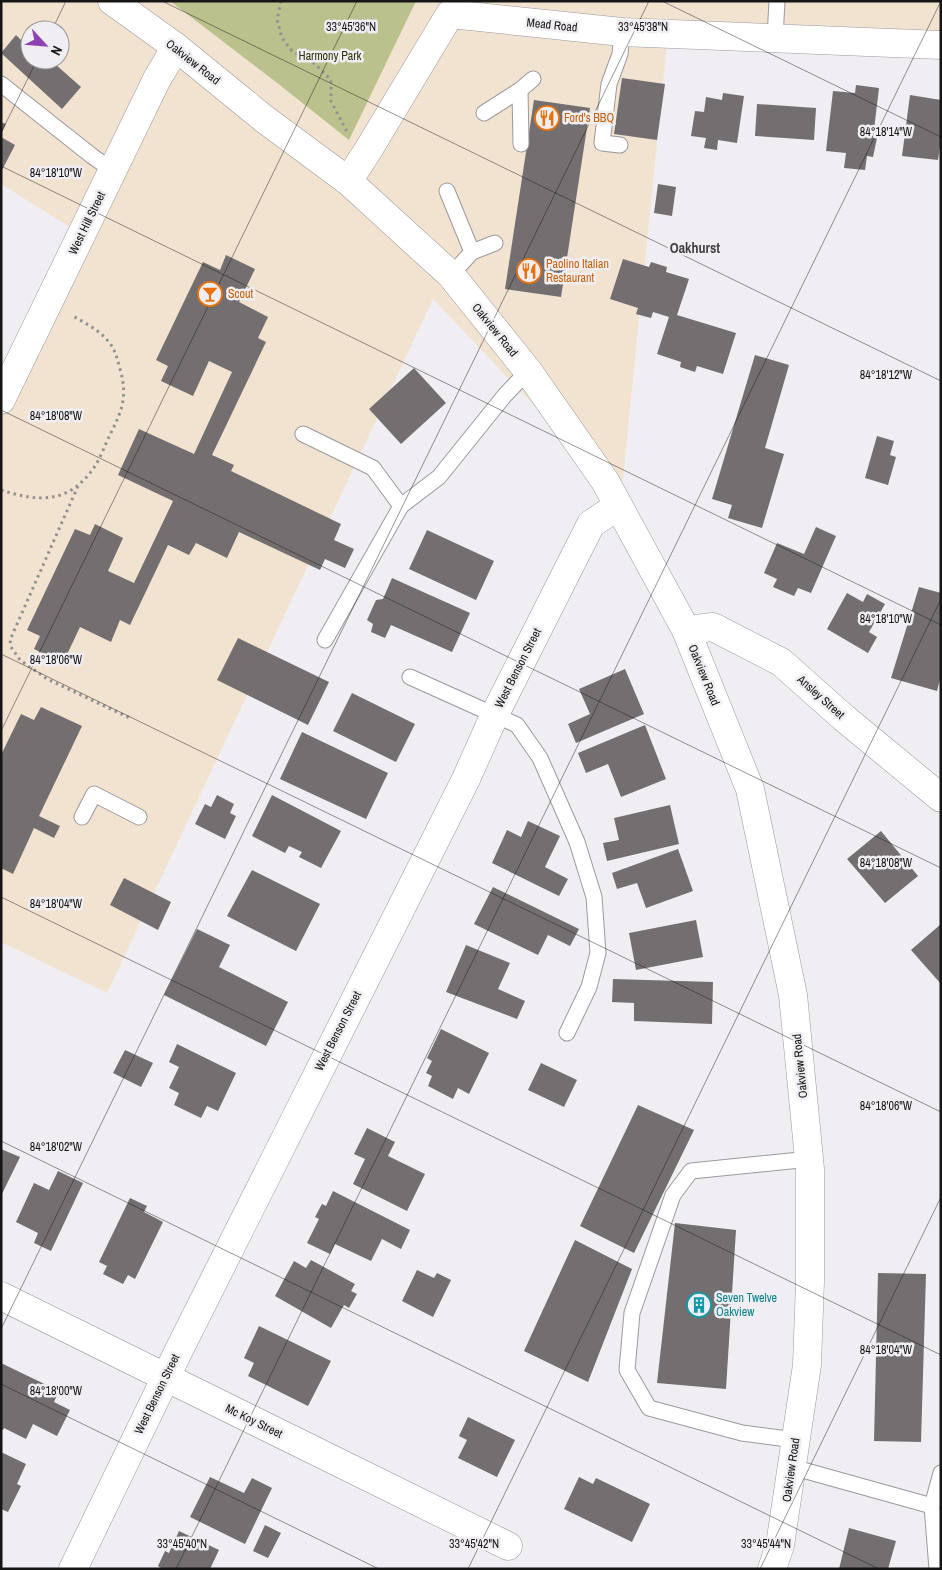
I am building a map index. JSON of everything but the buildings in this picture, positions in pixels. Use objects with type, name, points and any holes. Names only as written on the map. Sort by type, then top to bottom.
[{"type":"street","name":"Oakview Road","points":[[112,1],[348,181],[451,275],[528,370],[605,481],[686,630],[750,789],[793,995],[810,1159],[810,1281],[807,1365],[780,1545],[772,1569]]},
{"type":"street","name":"Mead Road","points":[[348,181],[367,152],[450,8],[622,32],[941,45]]},
{"type":"street","name":"West Hill Street","points":[[1,400],[157,79],[176,48]]},
{"type":"street","name":"West Benson Street","points":[[73,1569],[165,1378],[466,780],[495,714],[590,524],[618,506]]},
{"type":"street","name":"Ansley Street","points":[[686,630],[713,627],[781,662],[844,718],[941,798]]},
{"type":"street","name":"Mc Koy Street","points":[[1,1296],[508,1546]]},
{"type":"lane","points":[[775,38],[777,1]]},
{"type":"lane","points":[[620,145],[602,143],[608,84],[620,54],[622,32]]},
{"type":"lane","points":[[484,113],[520,90],[533,79]]},
{"type":"lane","points":[[1,84],[112,170]]},
{"type":"lane","points":[[520,90],[522,144]]},
{"type":"lane","points":[[447,192],[472,252]]},
{"type":"lane","points":[[451,275],[472,252],[495,243]]},
{"type":"lane","points":[[325,640],[400,506],[439,477],[505,395],[528,370]]},
{"type":"lane","points":[[303,434],[373,468],[400,506]]},
{"type":"lane","points":[[410,677],[517,725],[540,758],[577,842],[594,897],[598,953],[589,987],[567,1033]]},
{"type":"lane","points":[[82,816],[94,794],[139,818]]},
{"type":"lane","points":[[796,1440],[742,1433],[649,1408],[626,1370],[632,1313],[673,1195],[691,1171],[810,1159]]},
{"type":"lane","points":[[792,1467],[932,1506]]},
{"type":"lane","points":[[937,1569],[932,1506],[941,1473]]},
{"type":"path","points":[[281,1],[277,20],[282,38],[292,51],[315,64],[331,80],[331,101],[348,136]]},
{"type":"path","points":[[73,316],[107,340],[116,353],[125,385],[124,400],[120,415],[94,468],[78,486],[10,640],[10,647],[20,660],[47,679],[132,719]]},
{"type":"path","points":[[1,490],[22,497],[43,499],[55,497],[78,486]]},
{"type":"shaded area","points":[[1,1],[941,1],[941,45],[668,34],[621,497],[433,299],[107,993],[1,942],[1,409],[86,237],[1,184]]},
{"type":"green space","name":"Harmony Park","points":[[170,1],[416,1],[349,140]]},
{"type":"place","name":"Ford's BBQ","points":[[547,118]]},
{"type":"place","name":"Paolino Italian Restaurant","points":[[529,271]]},
{"type":"place","name":"Scout","points":[[210,294]]},
{"type":"place","name":"Seven Twelve Oakview","points":[[699,1305]]},
{"type":"district","name":"Oakhurst","points":[[695,248]]}]
